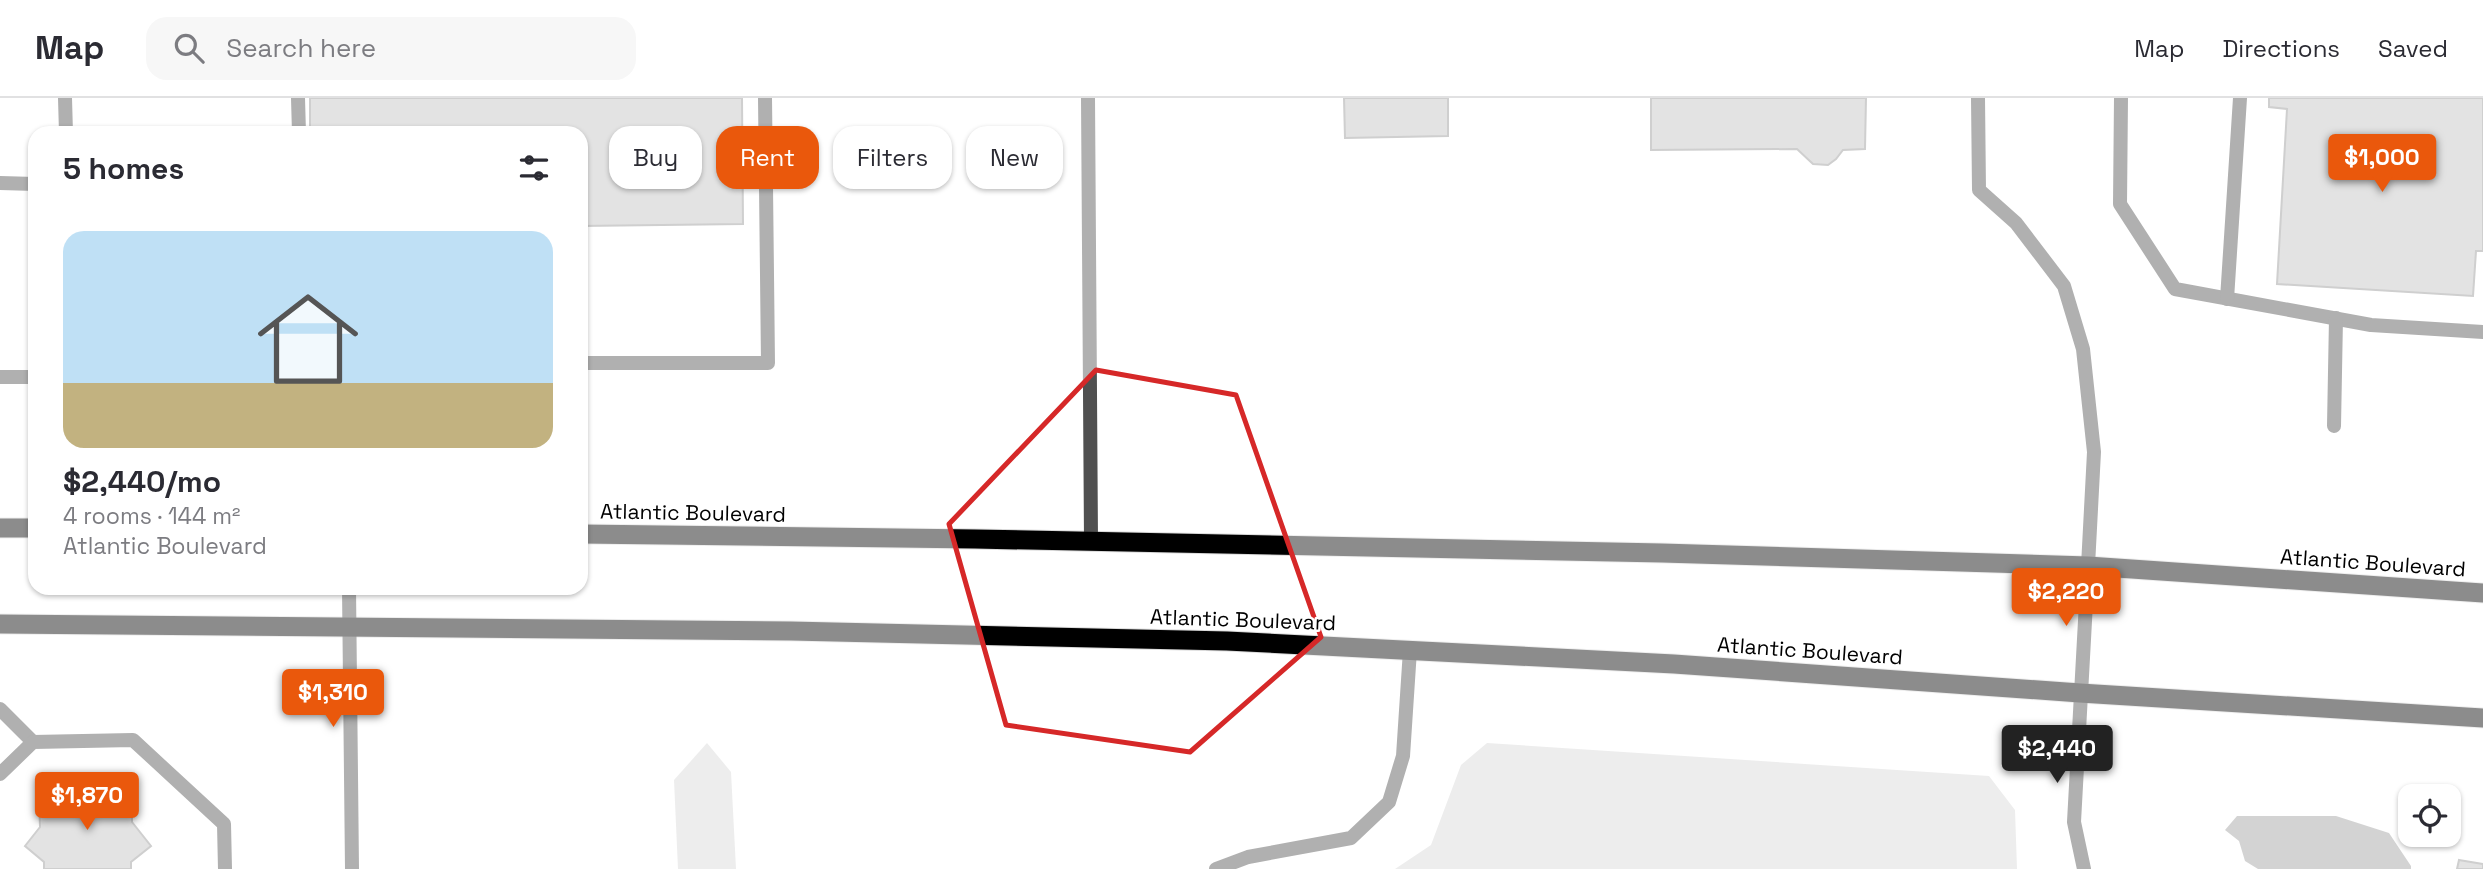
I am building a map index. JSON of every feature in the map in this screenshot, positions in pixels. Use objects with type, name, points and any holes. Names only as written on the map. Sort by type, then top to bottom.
[{"type":"highway","points":[[0,528],[28,528]]},
{"type":"highway","name":"Atlantic Boulevard","points":[[588,534],[1648,552],[2088,566],[2483,593]]},
{"type":"highway","name":"Atlantic Boulevard","points":[[0,624],[978,635],[1227,641],[1674,664],[2483,718]]},
{"type":"street","points":[[65,98],[66,126]]},
{"type":"street","points":[[298,98],[299,126]]},
{"type":"street","points":[[588,363],[768,363],[765,98]]},
{"type":"street","points":[[1088,98],[1091,541]]},
{"type":"street","points":[[1978,98],[1979,190],[2016,223],[2064,286],[2083,349],[2094,452],[2074,822],[2084,869]]},
{"type":"street","points":[[2121,98],[2120,204],[2175,289],[2371,325],[2483,332]]},
{"type":"street","points":[[2227,299],[2240,98]]},
{"type":"street","points":[[0,183],[28,184]]},
{"type":"street","points":[[2334,426],[2336,318]]},
{"type":"street","points":[[0,377],[28,377]]},
{"type":"street","points":[[349,595],[352,869]]},
{"type":"street","points":[[1216,869],[1248,857],[1351,838],[1389,802],[1403,756],[1410,650]]},
{"type":"street","points":[[0,709],[33,743]]},
{"type":"street","points":[[0,774],[33,743],[133,740],[224,824],[225,869]]},
{"type":"highlighted area","points":[[1096,370],[1236,395],[1321,637],[1190,752],[1006,725],[949,524]]},
{"type":"shaded area","points":[[707,743],[731,772],[736,869],[678,869],[674,780]]},
{"type":"shaded area","points":[[1487,743],[1989,776],[2015,810],[2017,869],[1395,869],[1431,845],[1461,765]]},
{"type":"shaded area","points":[[2237,816],[2336,816],[2389,833],[2411,869],[2258,869],[2245,861],[2239,841],[2225,830]]},
{"type":"building","points":[[310,98],[742,98],[742,126],[716,126],[716,189],[743,189],[743,224],[588,226],[588,126],[310,126]]},
{"type":"building","points":[[1344,98],[1448,98],[1448,136],[1345,138]]},
{"type":"building","points":[[1651,98],[1866,98],[1865,149],[1843,150],[1828,165],[1813,164],[1797,149],[1651,150]]},
{"type":"building","points":[[2269,98],[2483,98],[2483,251],[2476,251],[2473,296],[2277,284],[2287,109],[2269,107]]},
{"type":"building","points":[[90,778],[109,797],[132,797],[132,822],[151,846],[131,862],[131,869],[44,869],[44,862],[25,846],[40,827],[39,799],[69,798]]},
{"type":"building","points":[[2459,860],[2483,864],[2483,869],[2457,869]]}]
